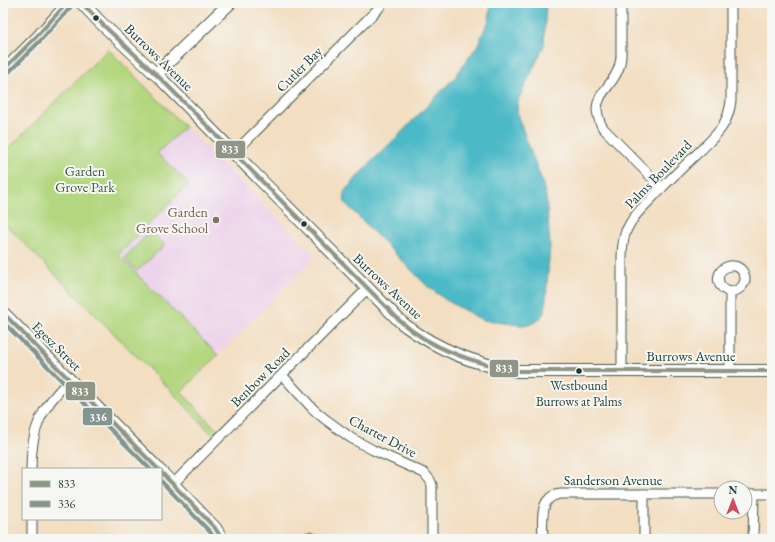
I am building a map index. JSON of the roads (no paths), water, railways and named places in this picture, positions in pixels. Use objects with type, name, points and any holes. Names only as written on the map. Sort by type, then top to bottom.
[{"type":"street","points":[[3,70],[67,3]]},
{"type":"street","name":"Burrows Avenue","points":[[82,3],[156,74],[368,289],[405,325],[423,337],[464,358],[490,366],[517,371],[772,371]]},
{"type":"street","points":[[156,74],[230,3]]},
{"type":"street","name":"Cutler Bay","points":[[234,153],[379,8],[382,3]]},
{"type":"street","points":[[621,3],[620,65],[617,73],[601,94],[598,101],[597,107],[599,121],[602,128],[662,188]]},
{"type":"street","name":"Palms Boulevard","points":[[622,372],[623,242],[627,229],[636,215],[718,132],[727,119],[730,102],[731,3]]},
{"type":"street","name":"Benbow Road","points":[[173,484],[368,289]]},
{"type":"street","points":[[730,292],[730,371]]},
{"type":"street","name":"Egesz Street","points":[[3,313],[157,468]]},
{"type":"street","name":"Charter Drive","points":[[282,375],[314,409],[351,438],[373,450],[424,473],[432,485],[432,539]]},
{"type":"street","points":[[31,468],[32,443],[44,410],[60,389],[70,380]]},
{"type":"street","points":[[162,473],[215,528],[222,539]]},
{"type":"street","points":[[644,494],[644,539]]},
{"type":"street","name":"Sanderson Avenue","points":[[543,539],[544,504],[554,495],[713,494]]},
{"type":"street","points":[[753,494],[772,494]]},
{"type":"street","points":[[32,520],[32,539]]},
{"type":"street","points":[[751,520],[753,539]]},
{"type":"street","points":[[303,539],[309,536],[315,539]]},
{"type":"water","points":[[491,3],[546,3],[544,46],[519,98],[517,107],[518,117],[542,181],[546,197],[550,245],[545,311],[539,320],[529,325],[482,320],[446,300],[427,286],[345,203],[344,192],[368,165],[456,76],[477,46],[489,20]]},
{"type":"place","name":"Garden Grove School","points":[[216,220]]},
{"type":"place","name":"Westbound Burrows at Palms","points":[[579,371]]},
{"type":"park label","name":"Garden Grove Park","points":[[85,180]]}]
